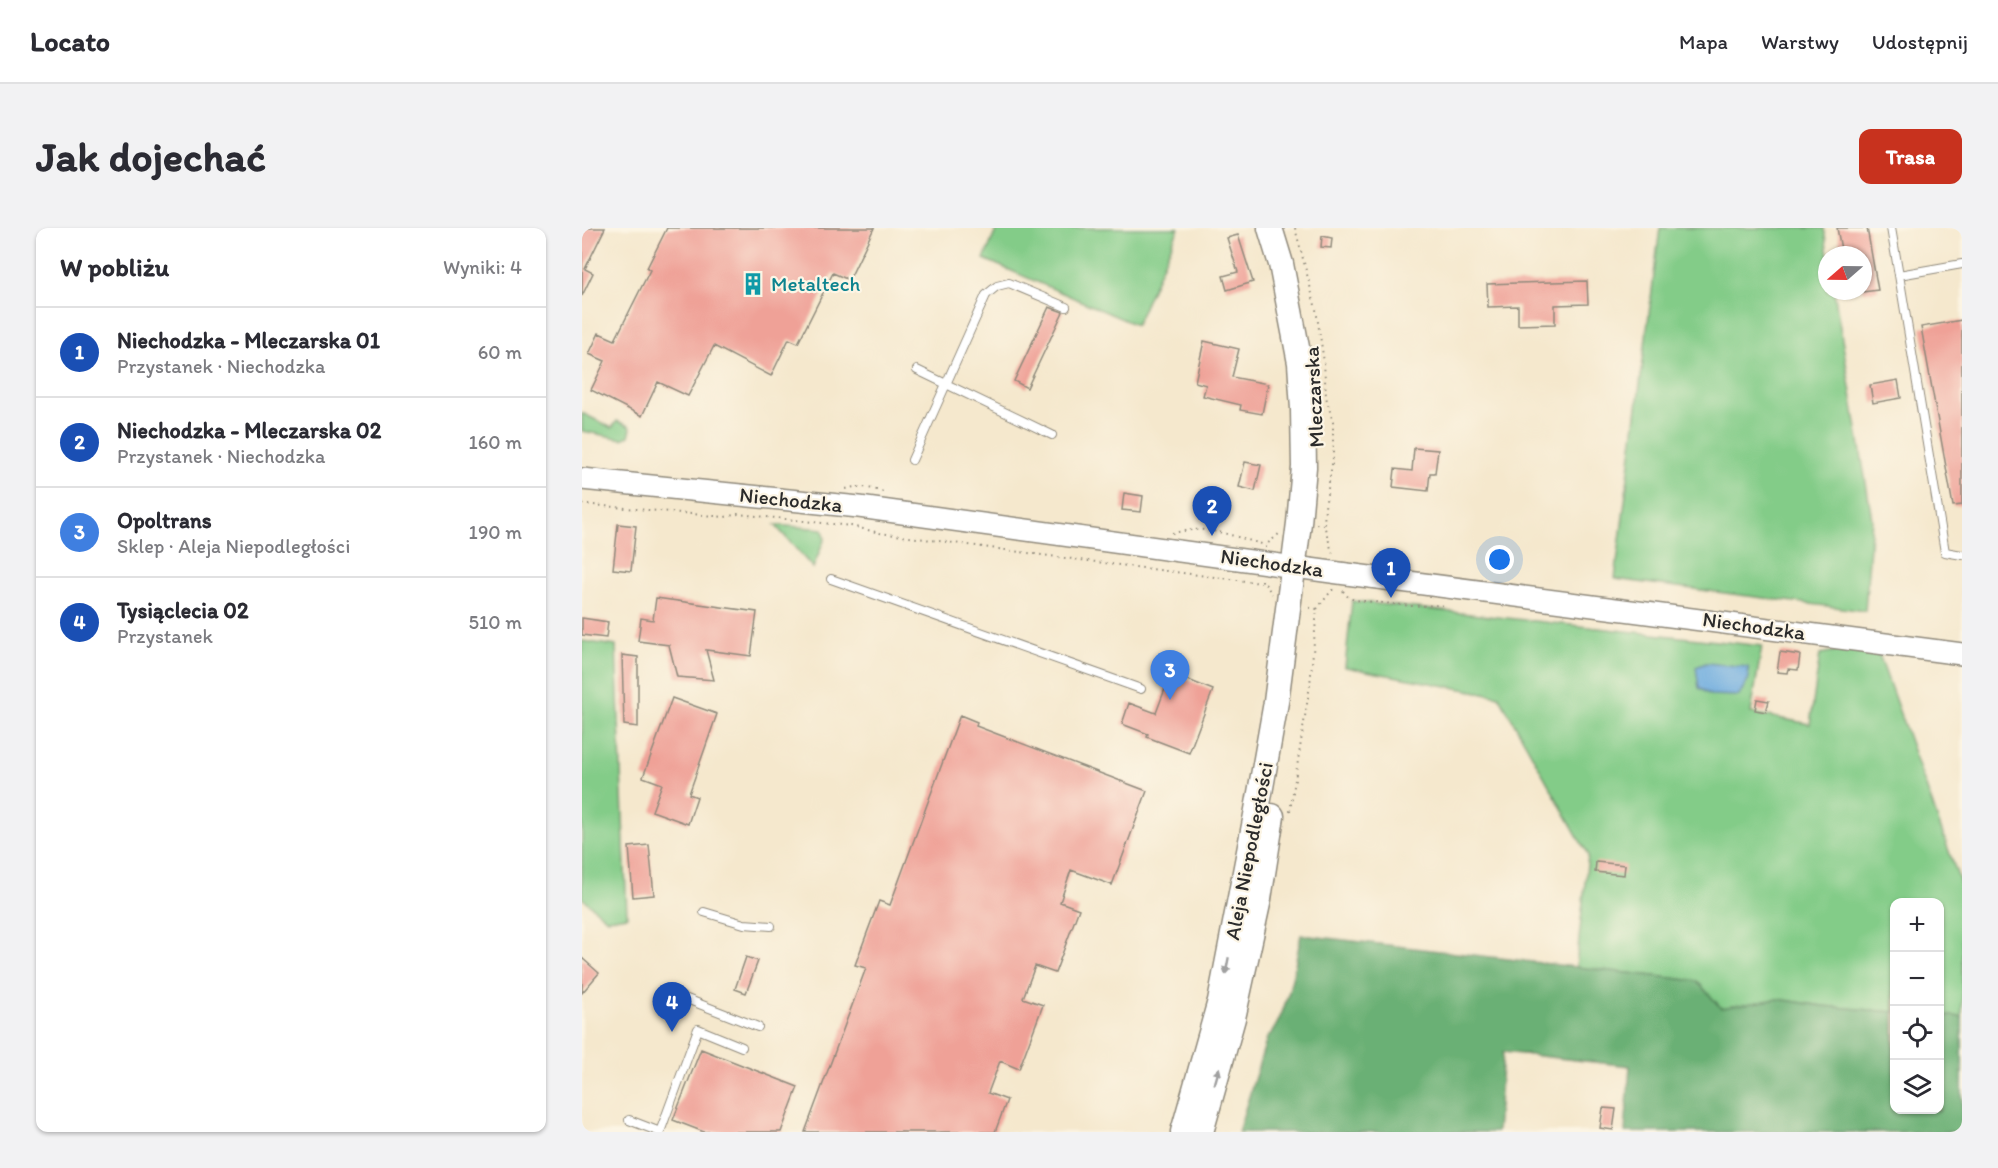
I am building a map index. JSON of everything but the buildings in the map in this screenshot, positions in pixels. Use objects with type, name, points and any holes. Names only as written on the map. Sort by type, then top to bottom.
[{"type":"main road","name":"Mleczarska","points":[[1270,228],[1281,264],[1300,363],[1304,410],[1304,467],[1316,574]]},
{"type":"main road","name":"Mleczarska","points":[[1286,228],[1308,312],[1315,360],[1319,525],[1316,574]]},
{"type":"main road","name":"Aleja Niepodległości","points":[[1183,1132],[1220,1001],[1276,702],[1316,574]]},
{"type":"main road","name":"Aleja Niepodległości","points":[[1201,1132],[1233,1018],[1259,899],[1302,625],[1316,574]]},
{"type":"street","name":"Niechodzka","points":[[582,479],[859,507],[1316,574],[1962,654]]},
{"type":"lane","points":[[1891,228],[1945,552],[1962,555]]},
{"type":"lane","points":[[1899,275],[1962,264]]},
{"type":"lane","points":[[912,460],[986,295],[997,286],[1009,283],[1066,307]]},
{"type":"lane","points":[[917,370],[1052,435]]},
{"type":"lane","points":[[831,579],[1141,689]]},
{"type":"lane","points":[[704,912],[744,924],[771,926]]},
{"type":"lane","points":[[674,994],[758,1027]]},
{"type":"lane","points":[[629,1120],[660,1132],[698,1029],[742,1047]]},
{"type":"path","points":[[1295,228],[1316,309],[1324,362],[1326,397],[1332,422],[1333,458],[1325,507],[1319,525],[1334,556],[1316,574]]},
{"type":"path","points":[[582,504],[724,517],[738,514],[851,526],[1057,557],[1262,583]]},
{"type":"green space","points":[[997,228],[1179,228],[1136,325],[984,259]]},
{"type":"green space","points":[[1660,228],[1824,228],[1827,246],[1818,246],[1818,300],[1836,300],[1872,519],[1865,611],[1615,579]]},
{"type":"green space","points":[[582,413],[612,428],[617,421],[629,426],[631,429],[629,436],[622,439],[582,431]]},
{"type":"green space","points":[[775,525],[823,529],[825,538],[813,568]]},
{"type":"green space","points":[[1352,601],[1762,646],[1751,713],[1810,724],[1820,654],[1875,643],[1962,888],[1962,1017],[1944,1015],[1944,898],[1890,898],[1890,1012],[1823,1006],[1778,999],[1721,1008],[1697,981],[1576,967],[1588,855],[1499,696],[1345,667]]},
{"type":"green space","points":[[582,641],[616,646],[627,916],[607,919],[582,898]]},
{"type":"green space","points":[[1301,935],[1697,981],[1721,1008],[1778,999],[1823,1006],[1890,1012],[1890,1114],[1944,1114],[1944,1015],[1962,1017],[1962,1132],[1625,1132],[1630,1066],[1503,1052],[1497,1132],[1238,1132],[1267,1038],[1280,1018],[1293,975]]},
{"type":"water","points":[[1706,663],[1748,667],[1749,679],[1739,696],[1710,695],[1699,688],[1696,667]]},
{"type":"place","name":"Metaltech","points":[[753,284]]},
{"type":"place","name":"Niechodzka - Mleczarska 02","points":[[1212,536]]},
{"type":"place","name":"Niechodzka - Mleczarska 01","points":[[1391,598]]},
{"type":"place","name":"Opoltrans","points":[[1170,700]]},
{"type":"place","name":"Tysiąclecia 02","points":[[672,1032]]}]
